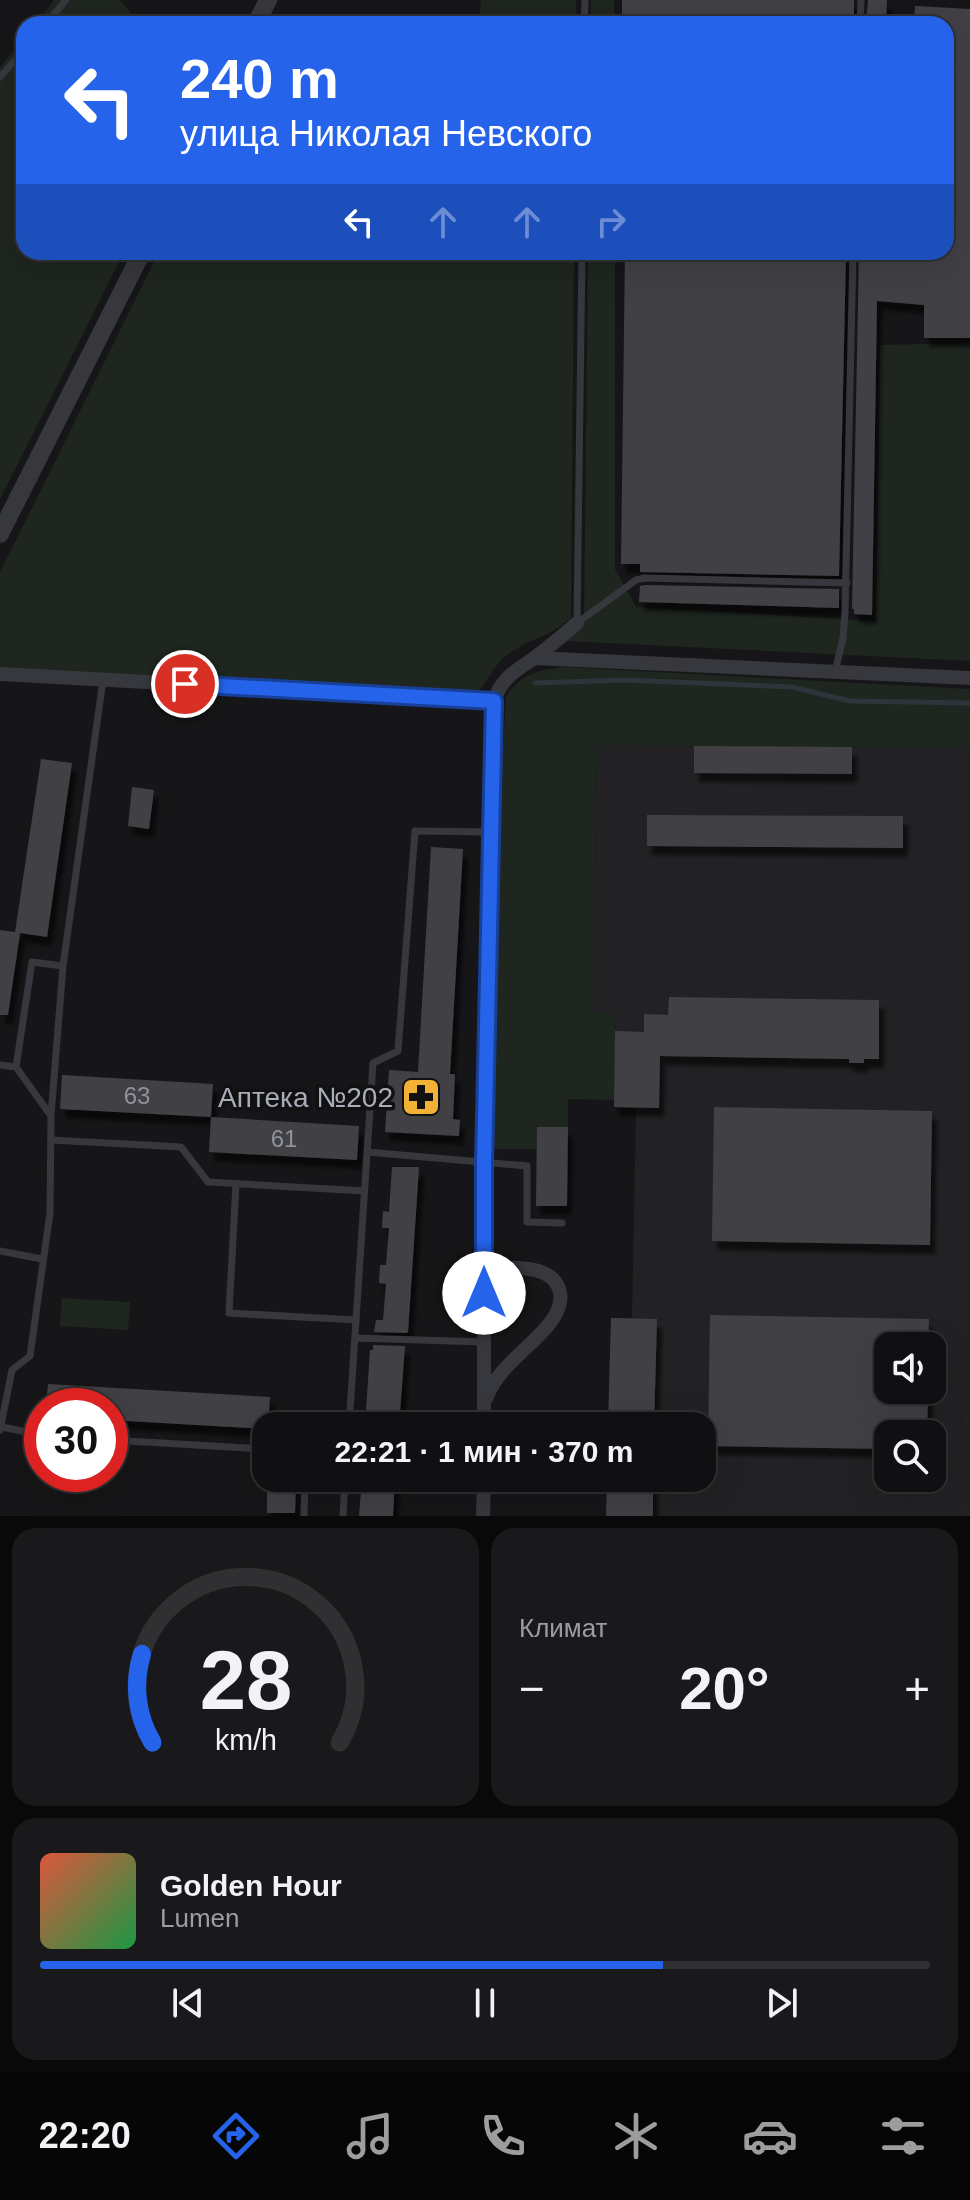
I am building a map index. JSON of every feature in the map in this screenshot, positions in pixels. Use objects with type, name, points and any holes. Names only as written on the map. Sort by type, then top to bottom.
[{"type":"street","points":[[0,534],[138,260]]},
{"type":"street","points":[[485,1412],[484,1164],[494,701],[503,681],[577,623]]},
{"type":"street","points":[[534,658],[970,678]]},
{"type":"street","points":[[0,674],[494,701]]},
{"type":"street","points":[[484,1268],[530,1269],[544,1273],[554,1279],[561,1298],[556,1318],[491,1384],[485,1409]]},
{"type":"street","points":[[483,1516],[484,1492]]},
{"type":"lane","points":[[53,16],[66,0]]},
{"type":"lane","points":[[0,77],[16,59]]},
{"type":"lane","points":[[577,623],[582,260]]},
{"type":"lane","points":[[835,672],[845,626],[847,583],[853,260]]},
{"type":"lane","points":[[577,623],[636,580],[645,578],[847,583]]},
{"type":"lane","points":[[24,1432],[1,1429],[12,1370],[30,1356],[50,1213],[51,1116],[63,966],[103,680]]},
{"type":"lane","points":[[350,1412],[373,1063],[398,1051],[415,831],[491,832]]},
{"type":"lane","points":[[51,1116],[16,1067],[32,962],[63,966]]},
{"type":"lane","points":[[0,1065],[16,1067]]},
{"type":"lane","points":[[51,1140],[181,1147],[208,1182],[364,1191]]},
{"type":"lane","points":[[367,1152],[527,1166],[527,1222],[562,1223]]},
{"type":"lane","points":[[236,1184],[229,1313],[356,1320]]},
{"type":"lane","points":[[0,1251],[42,1259]]},
{"type":"lane","points":[[355,1338],[484,1342]]},
{"type":"lane","points":[[0,1369],[12,1370]]},
{"type":"lane","points":[[128,1441],[252,1448]]},
{"type":"lane","points":[[304,1516],[305,1492]]},
{"type":"lane","points":[[343,1516],[344,1492]]},
{"type":"shaded area","points":[[54,0],[120,0],[133,16],[42,16]]},
{"type":"shaded area","points":[[481,0],[576,0],[576,16],[480,16]]},
{"type":"shaded area","points":[[591,0],[614,0],[614,16],[591,16]]},
{"type":"shaded area","points":[[16,48],[16,260],[120,260],[0,499],[0,67]]},
{"type":"shaded area","points":[[155,260],[574,260],[571,618],[508,654],[479,690],[469,692],[0,668],[0,572]]},
{"type":"shaded area","points":[[588,260],[615,260],[615,569],[636,607],[876,621],[880,345],[970,343],[970,661],[566,641],[584,622]]},
{"type":"shaded area","points":[[564,667],[970,689],[970,747],[597,746],[593,1011],[616,1012],[614,1100],[568,1099],[568,1127],[537,1127],[537,1149],[493,1149],[499,812],[506,697],[517,683],[530,674]]},
{"type":"shaded area","points":[[597,745],[970,747],[970,1516],[606,1516],[607,1492],[716,1492],[716,1412],[608,1412],[611,1318],[632,1318],[636,1108],[614,1107],[616,1013],[593,1011]]},
{"type":"shaded area","points":[[62,1298],[130,1302],[128,1330],[60,1326]]},
{"type":"building","points":[[622,0],[854,0],[854,16],[622,16]]},
{"type":"building","points":[[868,0],[887,0],[886,16],[867,16]]},
{"type":"building","points":[[915,6],[970,9],[970,338],[924,338],[924,305],[877,301],[872,615],[854,614],[859,260],[954,260],[954,16],[914,16]]},
{"type":"building","points":[[625,260],[846,260],[839,576],[640,572],[640,564],[621,564]]},
{"type":"building","points":[[640,586],[839,589],[839,608],[639,602]]},
{"type":"building","points":[[694,746],[852,747],[852,774],[694,773]]},
{"type":"building","points":[[41,759],[72,763],[47,937],[20,933],[8,1015],[0,1015],[0,930],[15,932]]},
{"type":"building","points":[[132,787],[154,790],[149,829],[128,826]]},
{"type":"building","points":[[647,815],[903,816],[903,848],[647,846]]},
{"type":"building","points":[[431,847],[463,849],[450,1074],[455,1074],[453,1119],[460,1120],[459,1136],[385,1132],[389,1070],[418,1072]]},
{"type":"building","points":[[669,997],[879,1000],[879,1059],[849,1063],[849,1059],[660,1056],[659,1108],[614,1107],[615,1031],[644,1032],[644,1014],[668,1015]]},
{"type":"building","points":[[62,1075],[213,1084],[211,1117],[60,1109]]},
{"type":"building","points":[[714,1107],[932,1111],[930,1245],[712,1241]]},
{"type":"building","points":[[211,1117],[359,1126],[357,1160],[209,1152]]},
{"type":"building","points":[[537,1127],[568,1127],[567,1206],[536,1206]]},
{"type":"building","points":[[392,1167],[419,1167],[406,1333],[374,1332],[376,1320],[383,1320],[386,1284],[379,1283],[380,1265],[386,1265],[389,1228],[382,1228],[383,1211],[389,1212]]},
{"type":"building","points":[[710,1315],[929,1319],[929,1332],[874,1332],[874,1404],[928,1404],[927,1420],[874,1420],[874,1449],[716,1446],[716,1412],[709,1412]]},
{"type":"building","points":[[611,1318],[657,1319],[654,1412],[608,1412]]},
{"type":"building","points":[[373,1345],[405,1346],[400,1412],[366,1412],[370,1350],[373,1350]]},
{"type":"building","points":[[48,1384],[116,1388],[48,1388]]},
{"type":"building","points":[[128,1389],[270,1397],[269,1412],[252,1412],[252,1428],[128,1421]]},
{"type":"building","points":[[267,1492],[296,1492],[295,1513],[267,1513]]},
{"type":"building","points":[[361,1492],[394,1492],[393,1516],[359,1516]]},
{"type":"building","points":[[607,1492],[653,1492],[653,1516],[606,1516]]},
{"type":"waterway","points":[[535,683],[625,680],[792,687],[850,701],[970,703]]},
{"type":"place","name":"Аптека №202","points":[[421,1097]]},
{"type":"route","points":[[185,684],[494,701],[484,1293]]}]
